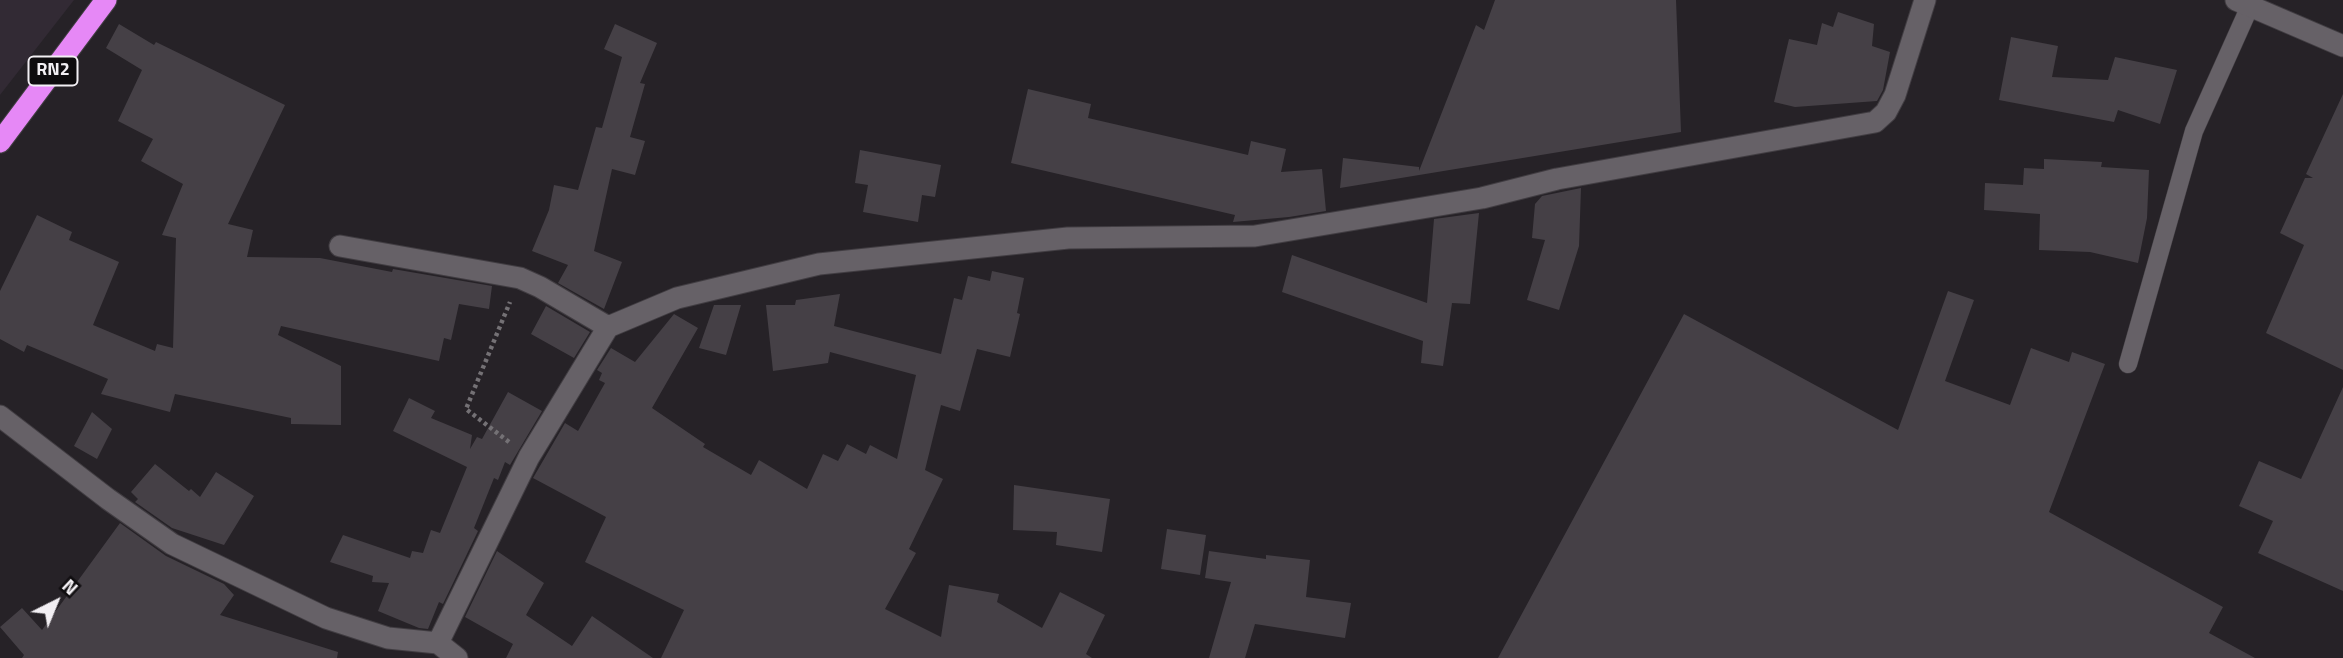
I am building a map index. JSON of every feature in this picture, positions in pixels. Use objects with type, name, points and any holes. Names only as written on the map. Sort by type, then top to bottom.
[{"type":"highway","name":"RN2","points":[[0,142],[106,0]]},
{"type":"street","points":[[438,643],[529,457],[608,327],[677,298],[819,264],[1068,239],[1255,236],[1469,200],[1557,179],[1875,122],[1886,113],[1895,94],[1924,0]]},
{"type":"street","points":[[2243,3],[2343,46]]},
{"type":"street","points":[[340,246],[520,278],[608,327]]},
{"type":"street","points":[[0,416],[108,499],[172,544],[326,618],[388,638],[438,643],[457,658]]},
{"type":"lane","points":[[2128,364],[2194,131],[2243,3]]},
{"type":"path","points":[[520,278],[466,410],[529,457]]},
{"type":"shaded area","points":[[0,0],[74,0],[0,95]]},
{"type":"building","points":[[1495,0],[1676,0],[1681,132],[1340,188],[1343,158],[1419,167],[1419,171],[1476,25],[1484,30]]},
{"type":"building","points":[[1838,12],[1874,24],[1872,46],[1890,52],[1883,90],[1877,101],[1795,107],[1774,102],[1789,39],[1817,45],[1822,23],[1833,27]]},
{"type":"building","points":[[119,24],[154,45],[156,42],[285,105],[228,224],[253,230],[247,257],[320,258],[392,272],[393,269],[492,286],[489,309],[459,304],[451,340],[444,338],[439,361],[281,326],[278,335],[341,366],[341,425],[291,424],[291,418],[175,394],[170,412],[101,394],[108,379],[27,345],[24,352],[0,339],[0,291],[37,215],[72,232],[69,240],[119,262],[93,325],[155,351],[157,344],[173,348],[176,238],[162,235],[183,184],[141,161],[153,139],[118,121],[142,70],[106,48]]},
{"type":"building","points":[[615,24],[657,43],[640,83],[645,84],[630,137],[645,141],[635,175],[612,169],[594,251],[622,262],[604,309],[558,283],[568,265],[532,251],[549,210],[554,185],[578,190],[596,127],[602,128],[622,57],[604,49]]},
{"type":"building","points":[[2011,37],[2058,46],[2052,77],[2108,80],[2115,57],[2177,70],[2160,124],[2118,110],[2114,122],[1999,100]]},
{"type":"building","points":[[1028,89],[1091,104],[1088,118],[1248,155],[1251,141],[1286,149],[1281,172],[1322,169],[1326,211],[1233,222],[1235,215],[1011,163]]},
{"type":"building","points":[[2343,94],[2343,370],[2266,333],[2304,245],[2280,233],[2305,178],[2313,178],[2306,174]]},
{"type":"building","points":[[860,150],[941,165],[935,197],[922,195],[918,222],[863,212],[868,185],[855,183]]},
{"type":"building","points":[[2044,159],[2102,162],[2101,167],[2149,170],[2147,218],[2138,263],[2090,252],[2039,250],[2040,214],[1984,210],[1985,183],[2023,185],[2024,168],[2044,169]]},
{"type":"building","points":[[1581,188],[1579,246],[1559,310],[1527,300],[1545,240],[1532,238],[1535,204],[1542,196]]},
{"type":"building","points":[[1479,213],[1470,304],[1452,303],[1443,366],[1421,363],[1423,341],[1282,292],[1292,255],[1427,303],[1434,219]]},
{"type":"building","points":[[992,271],[1024,278],[1017,313],[1020,314],[1010,357],[977,349],[960,411],[941,405],[925,470],[943,479],[909,549],[916,553],[885,609],[941,637],[949,585],[999,594],[997,602],[1042,628],[1060,592],[1105,615],[1086,654],[1092,658],[661,658],[684,610],[585,562],[606,517],[533,478],[565,423],[578,431],[605,383],[599,380],[602,373],[597,370],[611,348],[635,362],[674,314],[698,328],[652,408],[705,444],[703,447],[751,475],[759,460],[807,489],[823,454],[838,461],[847,444],[866,454],[870,445],[897,459],[916,375],[830,352],[828,363],[773,371],[766,305],[795,305],[796,300],[840,294],[834,326],[941,354],[954,298],[962,300],[968,276],[990,281]]},
{"type":"building","points":[[1948,291],[1974,300],[1945,381],[2010,405],[2031,348],[2069,362],[2072,352],[2105,364],[2049,512],[2223,607],[2209,633],[2255,658],[1498,658],[1684,314],[1898,430]]},
{"type":"building","points":[[714,305],[741,305],[726,355],[699,348]]},
{"type":"building","points":[[546,306],[590,332],[574,358],[531,334]]},
{"type":"building","points":[[2343,387],[2343,591],[2258,553],[2273,521],[2239,506],[2259,461],[2301,479]]},
{"type":"building","points":[[508,392],[542,411],[510,465],[505,462],[498,480],[494,478],[474,528],[478,531],[443,604],[439,602],[428,629],[419,628],[378,611],[389,583],[372,582],[373,576],[330,562],[343,535],[410,558],[412,551],[423,553],[431,530],[440,533],[467,467],[393,431],[409,398],[435,411],[431,418],[472,435],[470,449],[477,437],[482,439]]},
{"type":"building","points":[[92,412],[112,429],[97,459],[74,446]]},
{"type":"building","points":[[155,464],[200,497],[216,472],[254,496],[224,545],[172,528],[135,502],[138,499],[131,492]]},
{"type":"building","points":[[1014,485],[1110,499],[1102,552],[1056,545],[1057,532],[1013,530]]},
{"type":"building","points":[[120,523],[166,556],[224,584],[234,595],[220,615],[338,652],[337,658],[22,658],[24,655],[0,627],[22,608],[42,630]]},
{"type":"building","points":[[1167,529],[1206,535],[1200,575],[1161,569]]},
{"type":"building","points":[[497,551],[544,583],[526,615],[572,646],[592,616],[653,658],[506,658],[513,644],[465,617]]},
{"type":"building","points":[[1209,551],[1266,559],[1266,555],[1310,560],[1306,597],[1351,603],[1345,638],[1255,624],[1245,658],[1209,658],[1231,582],[1205,578]]}]
